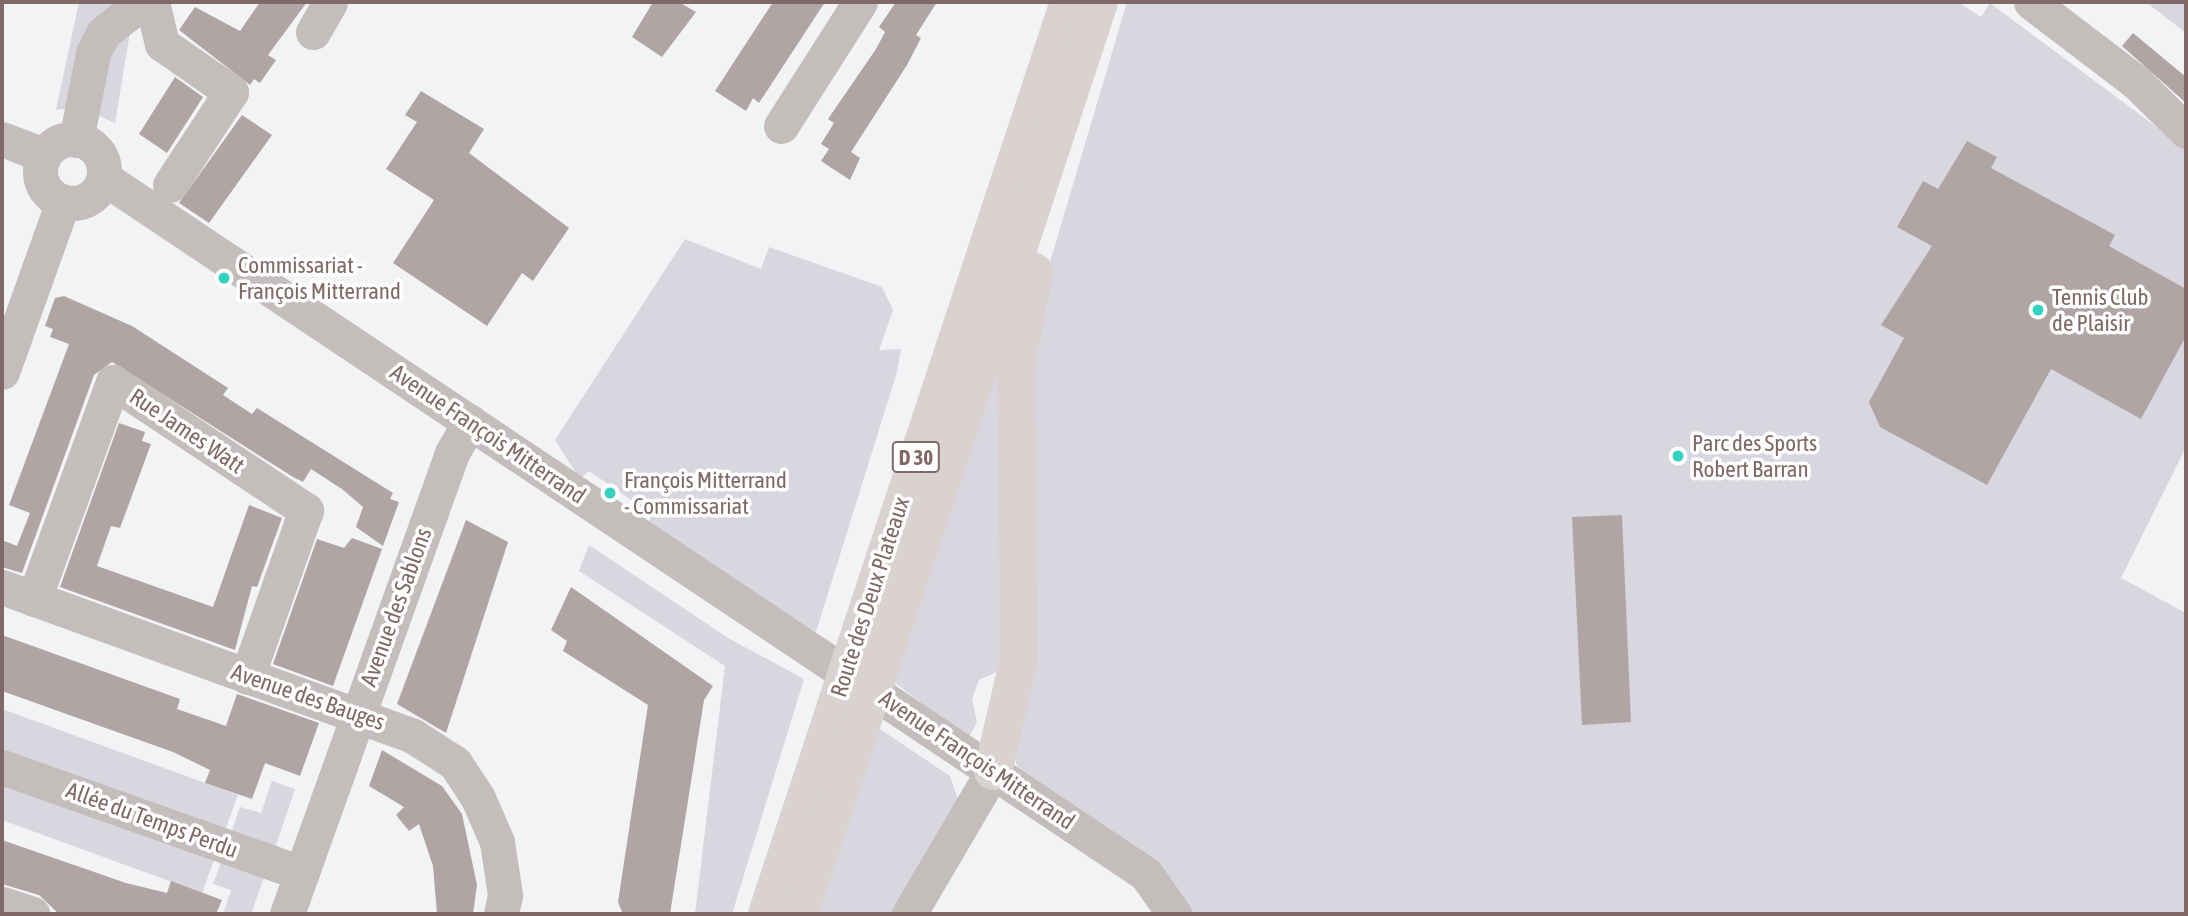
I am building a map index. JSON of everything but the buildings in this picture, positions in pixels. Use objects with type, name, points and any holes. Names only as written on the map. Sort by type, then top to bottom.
[{"type":"main road","name":"Route des Deux Plateaux","points":[[766,914],[1069,2]]},
{"type":"main road","name":"Route des Deux Plateaux","points":[[799,914],[1099,2]]},
{"type":"main road","points":[[993,771],[1019,658],[1016,365],[1047,222],[1038,189]]},
{"type":"street","points":[[313,32],[330,2]]},
{"type":"street","points":[[781,126],[860,2]]},
{"type":"street","points":[[2031,2],[2136,82],[2186,131]]},
{"type":"street","points":[[76,140],[93,53],[103,33],[132,10],[151,5],[162,44],[232,92],[170,185]]},
{"type":"street","points":[[2,139],[44,155]]},
{"type":"street","points":[[76,140],[96,150],[104,178],[84,201],[63,202],[42,183],[44,155],[59,141],[76,140]]},
{"type":"street","name":"Avenue François Mitterrand","points":[[104,178],[790,633],[1146,874],[1174,914]]},
{"type":"street","points":[[2,372],[63,202]]},
{"type":"street","name":"Rue James Watt","points":[[34,599],[113,382],[306,510],[247,677]]},
{"type":"street","name":"Avenue des Sablons","points":[[287,914],[302,873],[372,719],[452,453],[470,422]]},
{"type":"street","name":"Avenue des Bauges","points":[[2,587],[247,677],[372,719],[455,763],[478,798],[497,842],[505,895],[500,914]]},
{"type":"street","name":"Allée du Temps Perdu","points":[[2,767],[302,873]]},
{"type":"street","points":[[909,914],[993,771]]},
{"type":"street","points":[[2,904],[32,914]]},
{"type":"shaded area","points":[[79,2],[135,2],[115,123],[80,107],[56,110]]},
{"type":"shaded area","name":"Parc des Sports Robert Barran","points":[[1127,2],[1958,2],[1981,17],[1990,3],[2186,149],[2186,447],[2121,578],[2186,613],[2186,914],[1184,914],[1031,782],[1016,764],[1012,739],[1035,313]]},
{"type":"shaded area","points":[[2146,2],[2186,2],[2186,33]]},
{"type":"shaded area","points":[[685,239],[761,269],[769,247],[882,287],[893,310],[879,350],[901,349],[897,372],[816,632],[647,524],[653,515],[589,471],[580,479],[555,440]]},
{"type":"shaded area","points":[[1003,343],[1009,666],[979,680],[972,699],[977,722],[968,739],[889,678]]},
{"type":"shaded area","points":[[589,545],[728,638],[804,679],[732,914],[695,914],[725,666],[579,571]]},
{"type":"shaded area","points":[[2,709],[238,795],[202,893],[2,820]]},
{"type":"shaded area","points":[[874,725],[950,776],[958,799],[901,914],[812,914]]},
{"type":"shaded area","points":[[272,781],[295,789],[274,851],[230,836],[240,807],[261,813]]},
{"type":"shaded area","points":[[223,857],[266,872],[251,914],[223,914],[231,890],[213,884]]},
{"type":"place","name":"Commissariat - François Mitterrand","points":[[224,278]]},
{"type":"place","name":"Tennis Club de Plaisir","points":[[2038,310]]},
{"type":"place","name":"Parc des Sports Robert Barran","points":[[1678,456]]},
{"type":"place","name":"François Mitterrand - Commissariat","points":[[610,493]]}]
